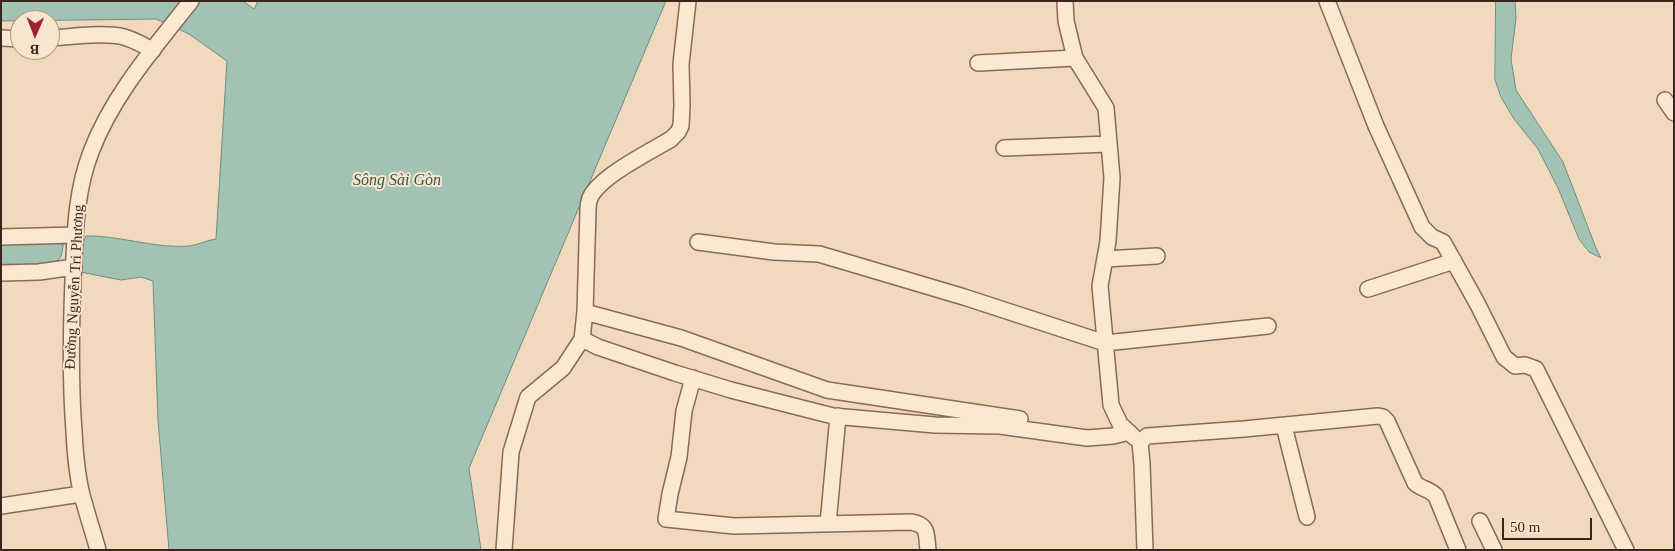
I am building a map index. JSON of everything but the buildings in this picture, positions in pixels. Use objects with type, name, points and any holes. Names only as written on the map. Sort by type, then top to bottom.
[{"type":"street","name":"Đường Nguyễn Tri Phương","points":[[98,550],[82,494],[75,448],[71,386],[75,235],[78,201],[91,151],[107,117],[156,46],[191,1]]},
{"type":"street","points":[[504,550],[511,452],[525,404],[528,397],[563,368],[582,339],[590,198],[598,186],[611,175],[671,139],[681,126],[681,64],[688,1]]},
{"type":"street","points":[[1065,1],[1066,20],[1074,58],[1106,108],[1112,178],[1108,241],[1100,286],[1110,406],[1130,433],[1142,464],[1145,550]]},
{"type":"street","points":[[1328,1],[1376,126],[1422,227],[1432,237],[1443,242],[1504,357],[1515,366],[1525,365],[1536,369],[1626,550]]},
{"type":"street","points":[[60,38],[122,37],[156,46]]},
{"type":"street","points":[[978,63],[1074,58]]},
{"type":"street","points":[[1665,100],[1674,113]]},
{"type":"street","points":[[1004,148],[1108,144]]},
{"type":"street","points":[[1,237],[75,235]]},
{"type":"street","points":[[698,242],[774,252],[819,254],[964,297],[1105,343],[1268,326]]},
{"type":"street","points":[[1105,260],[1157,256]]},
{"type":"street","points":[[1368,289],[1454,261]]},
{"type":"street","points":[[1,273],[39,272],[74,267]]},
{"type":"street","points":[[585,312],[680,338],[827,390],[1100,430],[1147,436],[1383,417],[1415,484],[1436,496],[1458,550]]},
{"type":"street","points":[[582,339],[598,347],[731,390],[838,416],[935,426],[1000,426],[1086,438],[1130,433]]},
{"type":"street","points":[[693,378],[684,411],[679,457],[666,519],[734,526],[911,522],[919,523],[925,530],[928,550]]},
{"type":"street","points":[[828,524],[838,416]]},
{"type":"street","points":[[1284,426],[1307,517]]},
{"type":"street","points":[[1,506],[82,494]]},
{"type":"street","points":[[1480,521],[1494,550]]},
{"type":"water","name":"Sông Sài Gòn","points":[[1,1],[243,1],[254,9],[258,1],[666,1],[469,468],[481,550],[169,550],[158,420],[153,281],[141,277],[121,280],[80,272],[81,247],[86,236],[99,236],[163,246],[192,245],[216,239],[227,61],[189,34],[156,19],[60,20],[60,10],[10,10],[10,21],[1,21]]},
{"type":"water","points":[[1496,1],[1515,1],[1516,18],[1511,59],[1516,90],[1563,162],[1601,258],[1589,252],[1579,239],[1558,188],[1538,149],[1514,119],[1501,97],[1495,80]]},
{"type":"water","points":[[64,240],[61,257],[54,264],[1,267],[1,241]]}]
